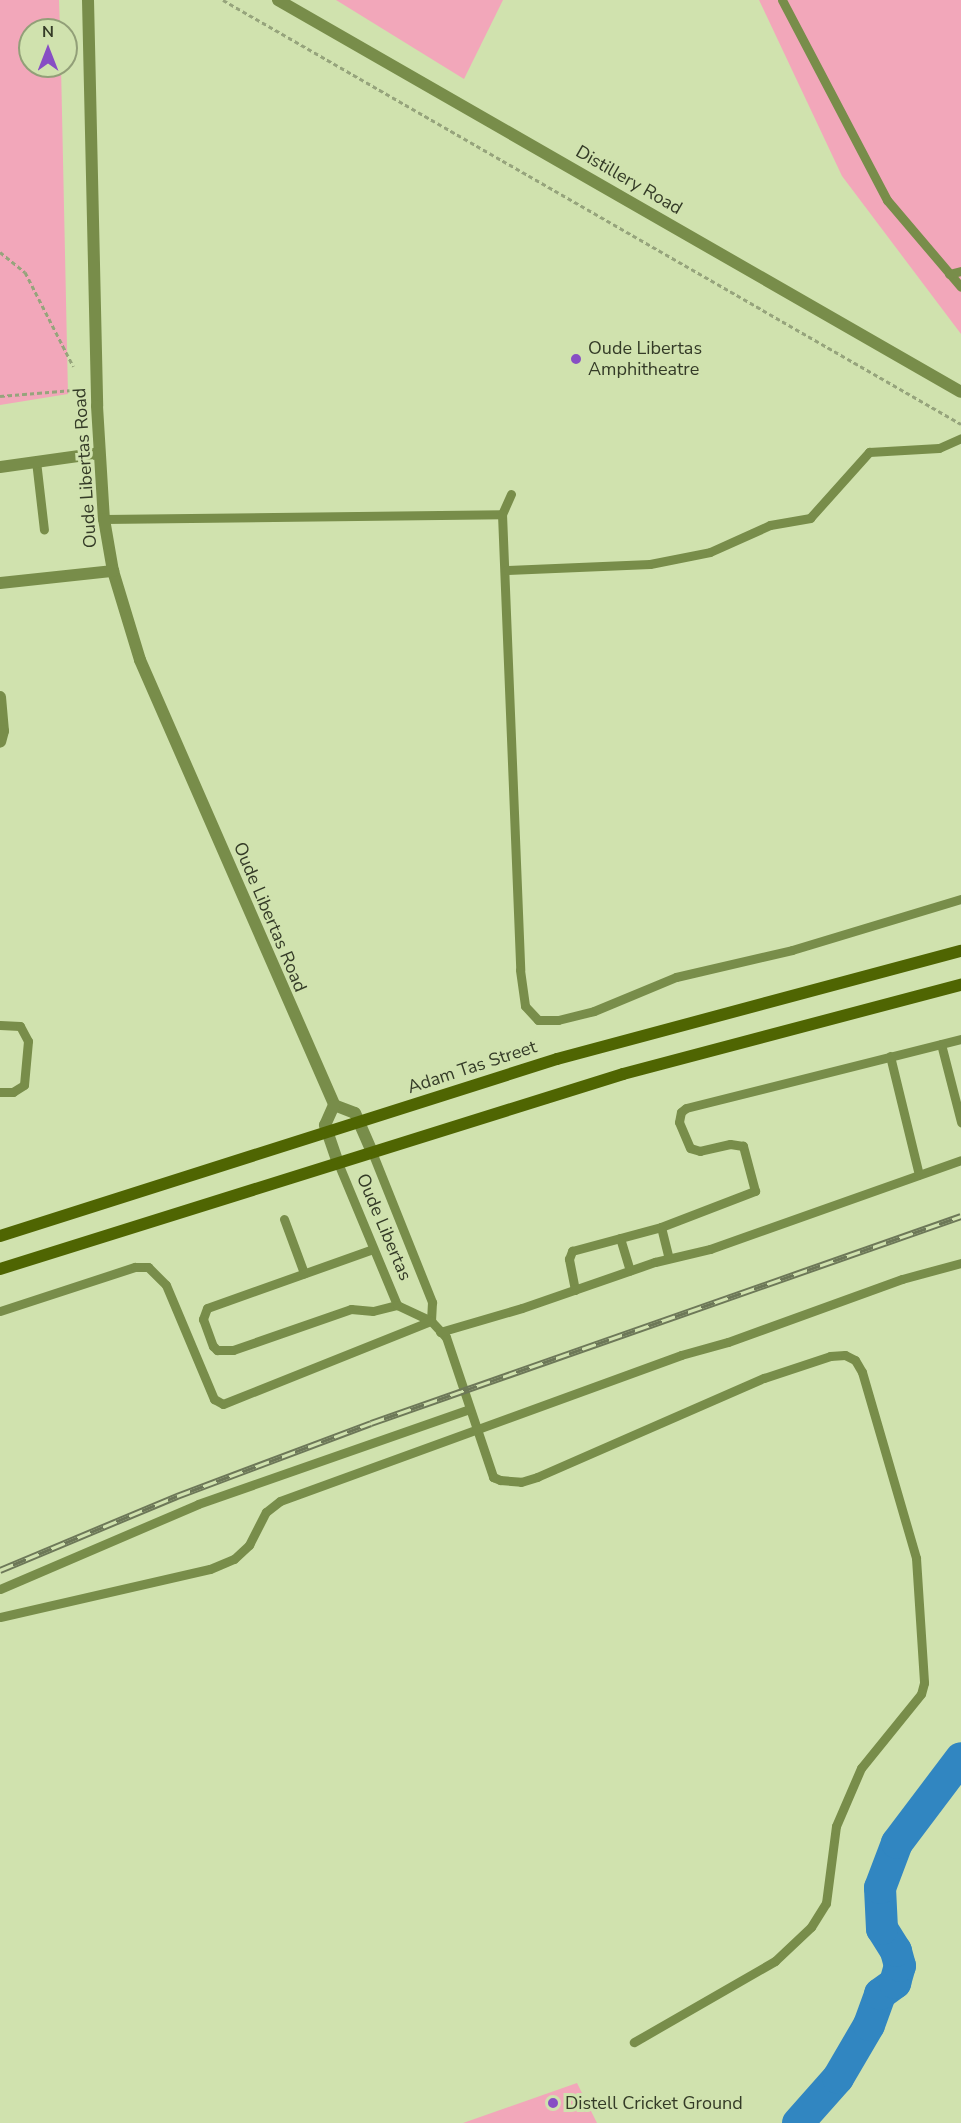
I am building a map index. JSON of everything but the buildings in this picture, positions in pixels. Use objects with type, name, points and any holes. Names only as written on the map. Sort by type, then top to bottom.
[{"type":"main road","name":"Adam Tas Street","points":[[0,1236],[358,1121],[620,1041],[961,951]]},
{"type":"main road","points":[[0,1269],[623,1074],[961,985]]},
{"type":"street","name":"Oude Libertas Road","points":[[88,0],[88,130],[99,453],[104,519],[113,572],[140,660],[334,1105]]},
{"type":"street","name":"Distillery Road","points":[[278,0],[961,392]]},
{"type":"street","points":[[0,467],[99,453]]},
{"type":"street","points":[[0,583],[113,572]]},
{"type":"street","points":[[0,697],[3,731],[0,742]]},
{"type":"street","points":[[338,1163],[325,1125],[334,1105],[355,1113],[372,1152]]},
{"type":"lane","points":[[782,0],[887,200],[961,287]]},
{"type":"lane","points":[[949,274],[961,271]]},
{"type":"lane","points":[[506,570],[650,564],[710,552],[770,525],[810,518],[869,452],[939,448],[961,438]]},
{"type":"lane","points":[[36,461],[44,530]]},
{"type":"lane","points":[[511,494],[502,514],[520,970],[525,1006],[538,1020],[588,1012],[675,977],[792,950],[961,899]]},
{"type":"lane","points":[[104,519],[502,514]]},
{"type":"lane","points":[[0,1025],[20,1026],[28,1041],[24,1085],[13,1092],[0,1092]]},
{"type":"lane","points":[[574,1290],[570,1254],[661,1227],[749,1194],[756,1186],[742,1146],[730,1144],[700,1151],[690,1148],[679,1122],[681,1112],[714,1099],[961,1039]]},
{"type":"lane","points":[[941,1044],[961,1122]]},
{"type":"lane","points":[[890,1056],[919,1174]]},
{"type":"lane","points":[[372,1152],[432,1302],[431,1321]]},
{"type":"lane","points":[[440,1332],[669,1258],[730,1243],[961,1160]]},
{"type":"lane","name":"Oude Libertas","points":[[338,1163],[397,1305]]},
{"type":"lane","points":[[284,1219],[304,1273]]},
{"type":"lane","points":[[661,1227],[669,1258]]},
{"type":"lane","points":[[620,1238],[630,1270]]},
{"type":"lane","points":[[374,1250],[207,1308],[202,1319],[213,1346],[218,1350],[233,1350],[324,1316],[397,1305],[431,1321],[446,1337],[493,1477],[521,1482],[764,1378],[830,1356],[845,1355],[855,1360],[862,1372],[916,1558],[924,1683],[921,1694],[861,1768],[836,1826],[826,1903],[810,1927],[775,1961],[634,2042]]},
{"type":"lane","points":[[0,1617],[210,1569],[242,1553],[253,1540],[266,1512],[280,1501],[681,1355],[728,1342],[902,1279],[961,1263]]},
{"type":"lane","points":[[0,1311],[135,1267],[148,1267],[166,1285],[214,1399],[223,1404],[431,1321]]},
{"type":"lane","points":[[0,1589],[198,1504],[469,1409]]},
{"type":"path","points":[[223,0],[961,424]]},
{"type":"path","points":[[0,252],[25,272],[73,366]]},
{"type":"path","points":[[0,396],[73,390]]},
{"type":"shaded area","points":[[0,0],[59,0],[60,18],[18,18],[18,78],[61,78],[68,394],[0,405]]},
{"type":"shaded area","points":[[336,0],[503,0],[464,79]]},
{"type":"shaded area","points":[[759,0],[961,0],[961,334],[842,176]]},
{"type":"shaded area","name":"Distell Cricket Ground","points":[[577,2083],[597,2123],[463,2123]]},
{"type":"waterway","points":[[798,2123],[838,2078],[869,2025],[880,1994],[895,1983],[900,1966],[896,1951],[882,1929],[880,1888],[897,1843],[961,1758]]},
{"type":"railway","points":[[0,1570],[177,1496],[371,1423],[961,1216]]},
{"type":"place","name":"Oude Libertas Amphitheatre","points":[[576,359]]},
{"type":"place","name":"Distell Cricket Ground","points":[[553,2103]]}]
